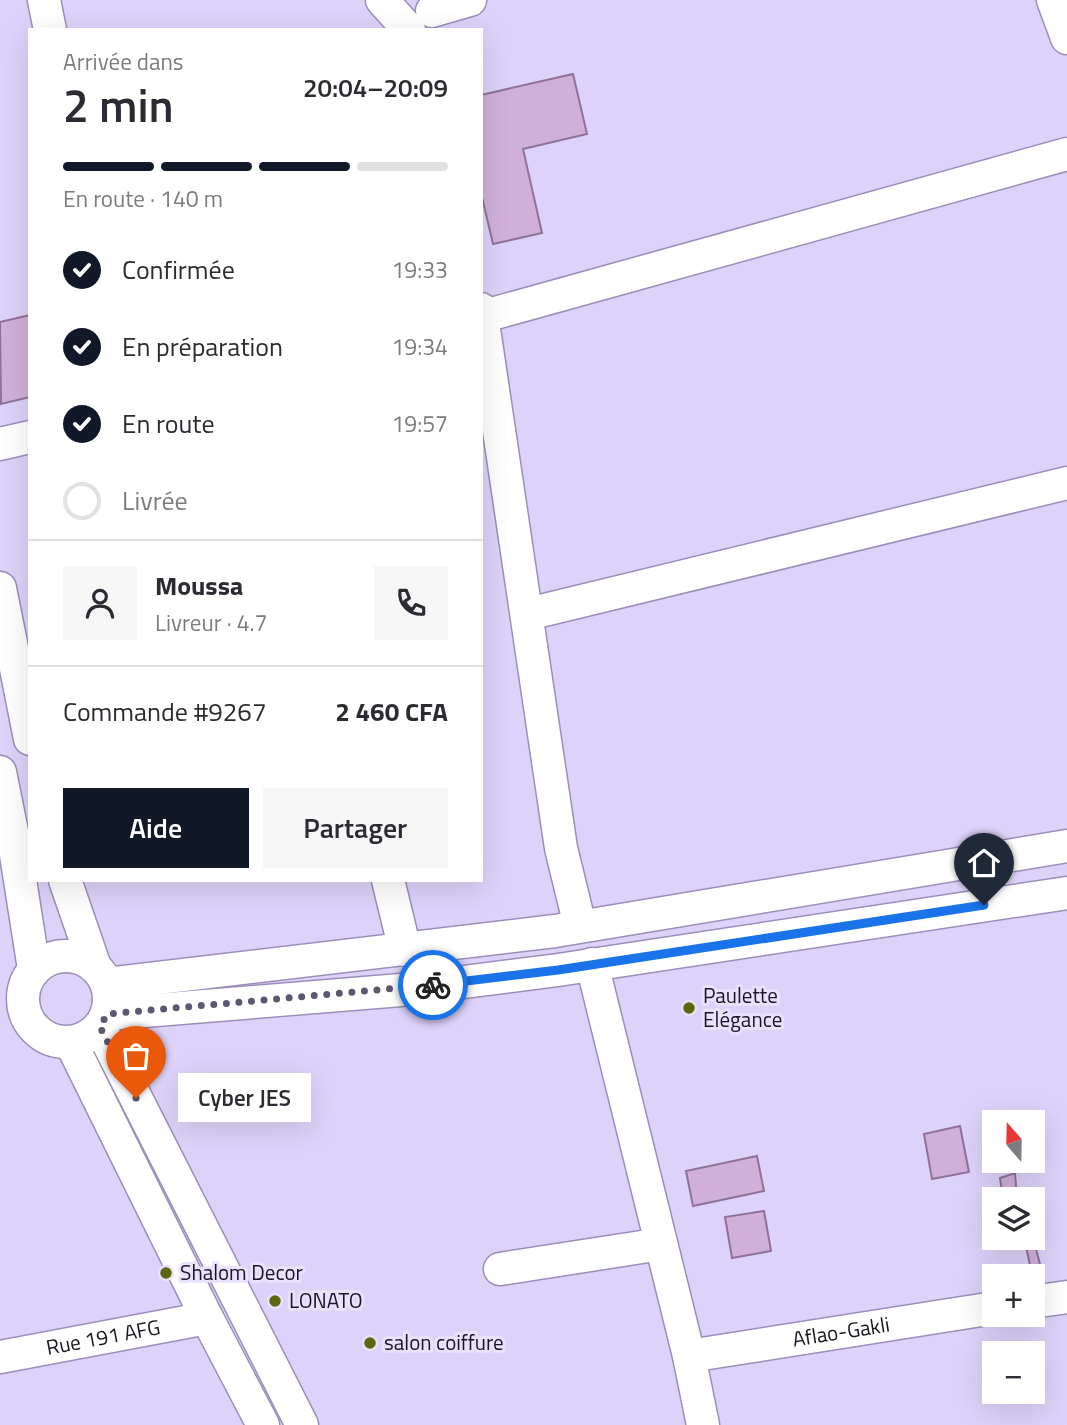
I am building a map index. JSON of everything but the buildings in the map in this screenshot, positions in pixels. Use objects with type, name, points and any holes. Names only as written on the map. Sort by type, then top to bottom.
[{"type":"street","points":[[44,0],[50,28]]},
{"type":"street","points":[[382,0],[426,18],[470,0]]},
{"type":"street","points":[[1053,0],[1067,38]]},
{"type":"street","points":[[483,314],[1067,154]]},
{"type":"street","points":[[483,321],[561,848],[580,926]]},
{"type":"street","points":[[0,444],[28,437]]},
{"type":"street","points":[[528,614],[1067,483]]},
{"type":"street","points":[[0,588],[28,729]]},
{"type":"street","points":[[0,772],[14,842],[22,995],[12,1016],[52,1041],[71,1043],[87,1037],[102,998],[66,882]]},
{"type":"street","points":[[102,998],[405,950],[580,926],[1067,846]]},
{"type":"street","points":[[388,882],[405,950]]},
{"type":"street","points":[[102,998],[401,989],[592,964],[1067,893]]},
{"type":"street","points":[[21,976],[48,959],[64,955],[81,958],[302,1425]]},
{"type":"street","points":[[592,964],[689,1356],[703,1425]]},
{"type":"street","points":[[71,1043],[263,1425]]},
{"type":"street","points":[[500,1269],[661,1244]]},
{"type":"street","points":[[1045,1300],[1067,1297]]},
{"type":"street","name":"Aflao-Gakli","points":[[689,1356],[982,1310]]},
{"type":"street","name":"Rue 191 AFG","points":[[0,1357],[207,1318]]},
{"type":"way so far","points":[[136,1098],[100,1027],[107,1014],[433,985]]},
{"type":"place","name":"Paulette Elégance","points":[[689,1008]]},
{"type":"place","name":"Cyber JES","points":[[136,1098]]},
{"type":"place","name":"Shalom Decor","points":[[166,1273]]},
{"type":"place","name":"LONATO","points":[[275,1301]]},
{"type":"place","name":"salon coiffure","points":[[370,1343]]},
{"type":"route","points":[[433,985],[558,970],[984,905]]}]
